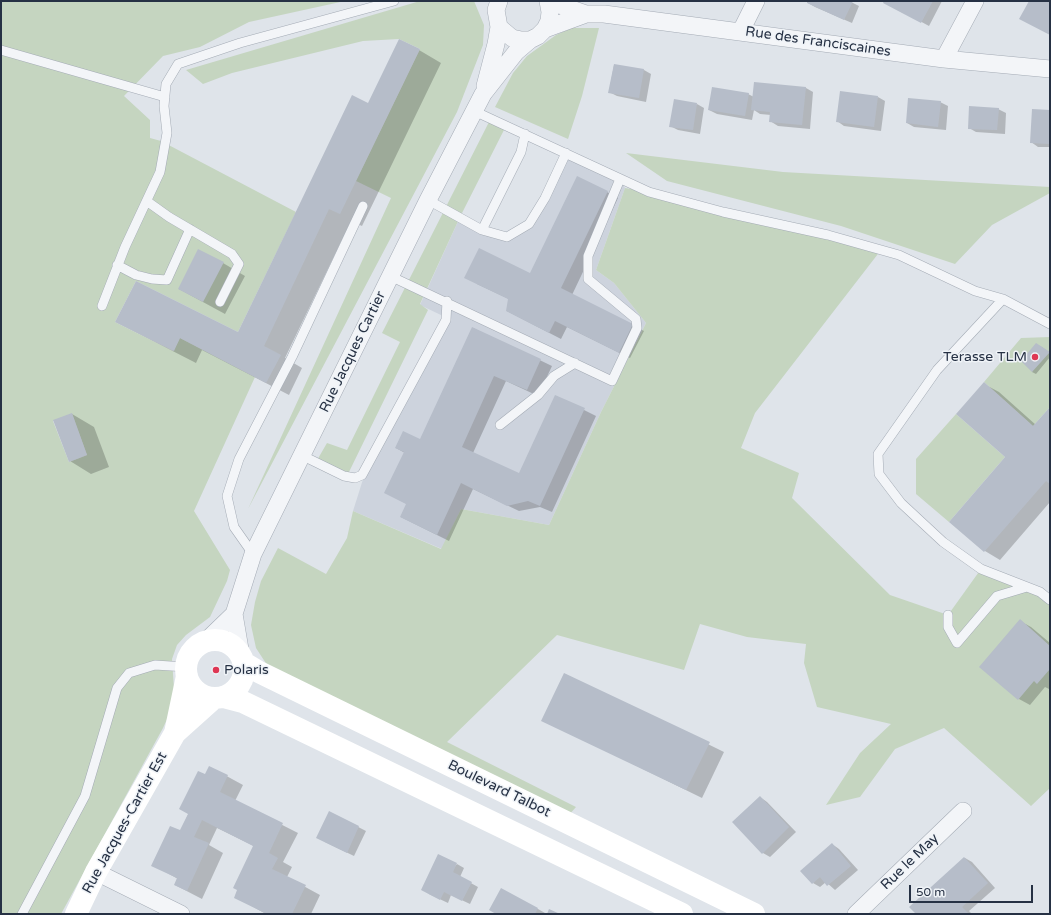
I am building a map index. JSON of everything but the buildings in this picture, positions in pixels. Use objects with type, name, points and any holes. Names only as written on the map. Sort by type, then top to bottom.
[{"type":"main road","points":[[219,698],[232,693],[242,682],[244,674],[243,659],[227,642],[220,640],[206,641],[195,647],[190,654],[186,672],[196,691],[203,696],[243,702],[682,914]]},
{"type":"main road","name":"Boulevard Talbot","points":[[243,659],[259,672],[754,914]]},
{"type":"main road","name":"Rue Jacques-Cartier Est","points":[[76,914],[96,872],[175,733],[186,672]]},
{"type":"main road","name":"Rue Jacques-Cartier Est","points":[[175,733],[219,698]]},
{"type":"street","name":"Rue des Franciscaines","points":[[548,1],[586,14],[604,14],[741,31],[944,59],[1050,69]]},
{"type":"street","points":[[545,29],[549,21],[550,12],[548,1]]},
{"type":"street","points":[[741,31],[756,1]]},
{"type":"street","points":[[944,59],[975,1]]},
{"type":"street","points":[[495,4],[499,27],[512,38],[530,40]]},
{"type":"street","name":"Rue des Franciscaines","points":[[530,40],[538,36],[545,29],[586,14]]},
{"type":"street","name":"Rue Jacques Cartier","points":[[206,641],[234,614],[253,554],[390,276],[482,94],[496,44],[499,27]]},
{"type":"street","name":"Rue Jacques Cartier","points":[[482,94],[516,52],[530,40]]},
{"type":"street","name":"Rue Jacques Cartier","points":[[234,614],[243,659]]},
{"type":"street","name":"Rue le May","points":[[856,914],[963,811]]},
{"type":"street","points":[[96,872],[181,914]]},
{"type":"lane","points":[[102,306],[118,266],[148,202],[160,172],[167,133],[165,97],[166,84],[178,64],[240,43],[394,1]]},
{"type":"lane","points":[[1,50],[165,97]]},
{"type":"lane","points":[[474,111],[649,192],[723,212],[828,235],[899,255],[975,291],[1003,299],[1050,324]]},
{"type":"lane","points":[[482,230],[521,152],[525,134]]},
{"type":"lane","points":[[428,200],[482,230],[508,237],[529,224],[545,198],[566,153]]},
{"type":"lane","points":[[390,276],[447,301],[612,381],[637,328],[636,319],[588,279],[588,256],[620,179]]},
{"type":"lane","points":[[148,202],[232,254],[238,264],[220,302]]},
{"type":"lane","points":[[253,554],[234,527],[227,496],[239,460],[292,357],[363,206]]},
{"type":"lane","points":[[118,266],[136,275],[152,279],[167,280],[190,229]]},
{"type":"lane","points":[[1003,299],[932,376],[878,454],[879,474],[901,504],[943,542],[981,568],[1040,592],[1050,600]]},
{"type":"lane","points":[[302,455],[344,476],[355,478],[362,475],[446,320],[447,301]]},
{"type":"lane","points":[[500,425],[538,395],[554,376],[575,363]]},
{"type":"lane","points":[[948,615],[948,627],[957,643],[997,596],[1027,586]]},
{"type":"lane","points":[[22,914],[85,796],[117,688],[129,673],[155,665],[186,672]]},
{"type":"shaded area","points":[[566,153],[620,179],[625,188],[596,270],[614,283],[646,323],[601,412],[549,525],[461,509],[442,549],[353,511],[365,473],[443,316],[420,305],[460,217],[508,237],[529,224]]},
{"type":"green space","points":[[1,1],[345,1],[249,22],[200,47],[163,56],[124,96],[150,120],[150,138],[161,141],[296,212],[238,332],[136,281],[115,322],[173,351],[180,338],[255,377],[194,511],[230,570],[227,581],[210,617],[186,635],[177,645],[172,659],[174,689],[173,706],[163,728],[61,914],[1,914]],"holes":[[[72,414],[87,455],[69,462],[53,421]]]},
{"type":"green space","points":[[420,1],[474,1],[484,25],[483,45],[457,112],[248,509],[391,198],[356,181],[420,49],[399,39],[363,41],[232,73],[203,84],[186,70]]},
{"type":"green space","points":[[571,28],[599,28],[582,96],[568,139],[495,107],[513,73],[527,56],[556,35]]},
{"type":"green space","points":[[489,122],[505,128],[460,217],[420,304],[428,310],[348,474],[316,462],[327,443],[347,450],[400,342],[382,333]]},
{"type":"green space","points":[[626,153],[783,172],[1050,187],[1050,193],[992,225],[955,264],[841,226],[667,181]]},
{"type":"green space","points":[[625,188],[649,192],[881,250],[755,413],[741,448],[799,473],[792,498],[890,595],[948,615],[981,569],[1050,600],[1050,788],[1031,806],[944,728],[895,749],[860,797],[826,805],[860,753],[891,724],[817,707],[804,663],[806,644],[747,637],[700,624],[684,670],[557,635],[447,742],[576,807],[568,816],[269,668],[256,648],[251,625],[261,581],[278,548],[326,574],[347,538],[353,511],[441,549],[461,509],[549,525],[601,412],[646,323],[614,283],[596,270]]},
{"type":"green space","points":[[1050,337],[1050,407],[1033,426],[984,382],[1021,338]]},
{"type":"green space","points":[[956,414],[1005,457],[949,522],[916,494],[916,459]]},
{"type":"place","name":"Terasse TLM","points":[[1035,357]]},
{"type":"place","name":"Polaris","points":[[216,670]]}]
